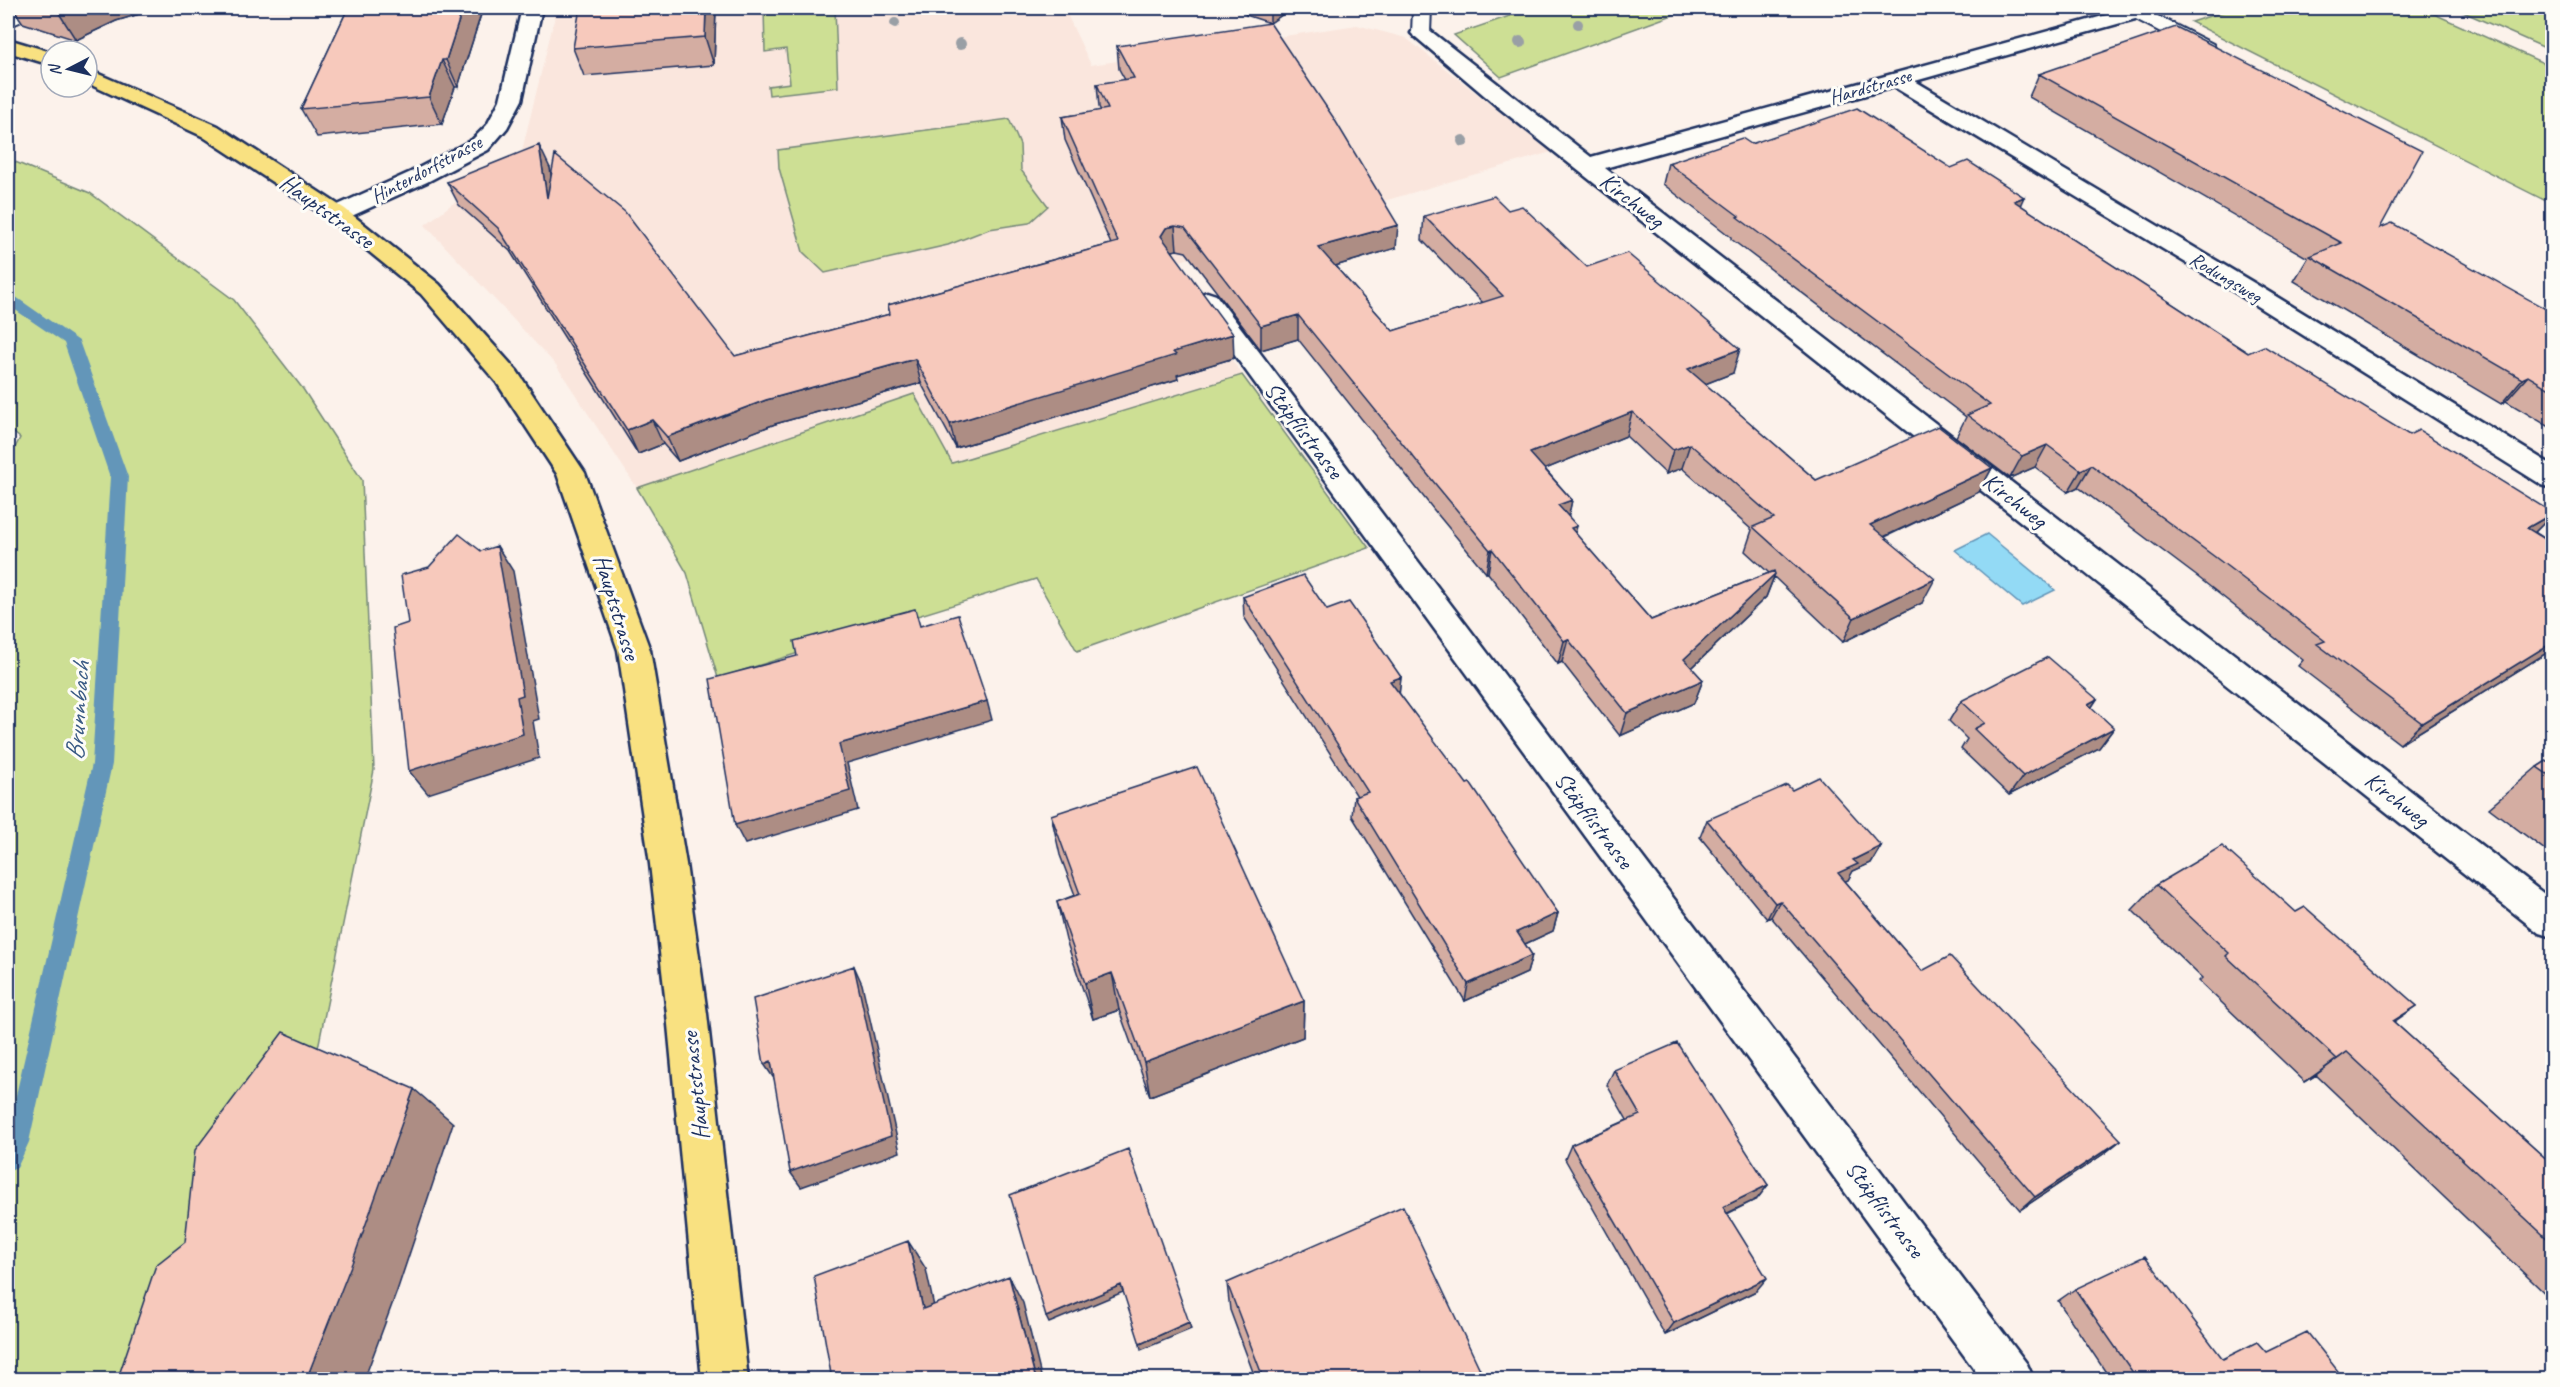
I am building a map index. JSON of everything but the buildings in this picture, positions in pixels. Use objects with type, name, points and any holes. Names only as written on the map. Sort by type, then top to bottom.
[{"type":"main road","points":[[8,45],[39,55]]},
{"type":"main road","name":"Hauptstrasse","points":[[99,80],[210,131],[337,214],[430,289],[507,377],[571,473],[633,650],[666,853],[687,1014],[725,1380]]},
{"type":"street","name":"Hinterdorfstrasse","points":[[337,214],[419,177],[480,145],[496,128],[511,100],[532,8]]},
{"type":"street","name":"Hardstrasse","points":[[1588,165],[2145,10]]},
{"type":"street","name":"Kirchweg","points":[[1422,20],[1588,165],[2553,921]]},
{"type":"street","name":"Rodungsweg","points":[[1897,79],[2245,288],[2553,478]]},
{"type":"street","name":"Stäpflistrasse","points":[[1192,279],[2011,1380]]},
{"type":"lane","points":[[8,22],[37,8]]},
{"type":"lane","points":[[2145,10],[2218,54]]},
{"type":"shaded area","points":[[557,8],[1064,8],[1091,65],[1357,25],[1406,38],[1551,152],[1163,266],[1369,548],[1077,651],[1036,579],[718,678],[687,573],[637,488],[556,365],[425,225],[452,204],[515,179]]},
{"type":"green space","points":[[764,8],[835,8],[838,87],[769,95],[768,86],[790,83],[786,49],[765,52]]},
{"type":"green space","points":[[1533,8],[1692,8],[1501,77],[1454,35]]},
{"type":"green space","points":[[2235,8],[2421,8],[2552,67],[2552,204],[2191,22]]},
{"type":"green space","points":[[2454,8],[2552,8],[2552,51]]},
{"type":"green space","points":[[1009,119],[1020,145],[1021,170],[1048,206],[1029,223],[989,229],[948,245],[825,273],[803,252],[779,168],[778,150]]},
{"type":"green space","points":[[8,159],[90,193],[234,300],[303,389],[362,480],[374,770],[317,1053],[118,1379],[8,1379],[8,461],[20,438],[8,428]]},
{"type":"green space","points":[[1242,375],[1369,548],[1077,651],[1036,579],[718,678],[687,573],[637,488],[914,394],[952,463]]},
{"type":"water","points":[[1987,534],[2055,590],[2022,606],[1955,550]]},
{"type":"waterway","name":"Brunnbach","points":[[8,298],[71,341],[119,477],[102,764],[17,1142],[8,1159]]}]
